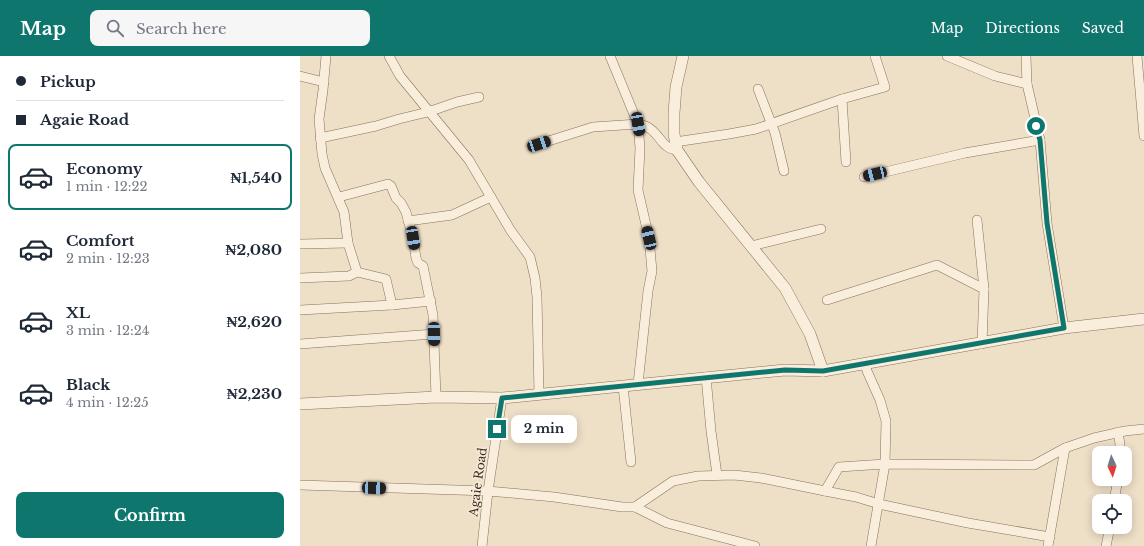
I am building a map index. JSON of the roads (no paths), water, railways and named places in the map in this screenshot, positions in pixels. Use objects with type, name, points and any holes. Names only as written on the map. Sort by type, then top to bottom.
[{"type":"street","points":[[326,56],[319,119],[323,162],[344,212],[348,243],[357,272]]},
{"type":"street","points":[[389,56],[400,76],[428,112],[469,160],[511,232],[530,257],[536,278],[539,394]]},
{"type":"street","points":[[610,56],[638,124],[640,148],[638,190],[649,238],[652,271],[648,291],[638,384]]},
{"type":"street","points":[[683,56],[676,87],[674,113],[674,134],[676,146],[699,182],[785,288],[810,334],[823,371]]},
{"type":"street","points":[[539,144],[594,127],[638,124],[650,128],[668,148],[771,125],[842,99],[885,86],[875,56]]},
{"type":"street","points":[[947,56],[995,76],[1027,84]]},
{"type":"street","points":[[1026,56],[1027,84],[1040,140],[1047,223],[1064,328]]},
{"type":"street","points":[[1137,56],[1144,136]]},
{"type":"street","points":[[300,76],[324,82]]},
{"type":"street","points":[[758,89],[775,133],[784,171]]},
{"type":"street","points":[[320,138],[428,112],[457,102],[479,97]]},
{"type":"street","points":[[842,99],[846,162]]},
{"type":"street","points":[[864,177],[965,154],[1040,140]]},
{"type":"street","points":[[339,197],[382,184],[388,184],[391,186],[396,198],[404,208],[413,238],[416,258],[418,263],[423,266],[431,301],[434,334],[436,397]]},
{"type":"street","points":[[408,221],[452,215],[490,197]]},
{"type":"street","points":[[977,220],[984,289],[982,344]]},
{"type":"street","points":[[751,246],[821,229]]},
{"type":"street","points":[[300,244],[348,243]]},
{"type":"street","points":[[827,300],[937,265],[984,289]]},
{"type":"street","points":[[300,278],[348,276],[357,272],[386,279],[392,305]]},
{"type":"street","points":[[300,310],[392,305],[431,301]]},
{"type":"street","points":[[300,404],[436,397],[502,398],[785,370],[823,371],[982,344],[1064,328],[1144,319]]},
{"type":"street","points":[[300,344],[434,334]]},
{"type":"street","points":[[865,363],[880,400],[886,421],[885,464],[871,546]]},
{"type":"street","points":[[706,377],[717,475]]},
{"type":"street","points":[[623,386],[631,462]]},
{"type":"street","name":"Agaie Road","points":[[482,546],[488,492],[502,398]]},
{"type":"street","points":[[825,491],[839,467],[885,464],[1034,465],[1065,448],[1094,438],[1118,432],[1144,429]]},
{"type":"street","points":[[1118,432],[1120,446]]},
{"type":"street","points":[[635,507],[673,482],[698,476],[734,475],[761,478],[856,497],[879,504],[1049,541],[1065,448]]},
{"type":"street","points":[[300,486],[488,492],[554,497],[622,507],[635,507],[667,523],[756,546]]},
{"type":"street","points":[[1106,546],[1109,534]]}]
